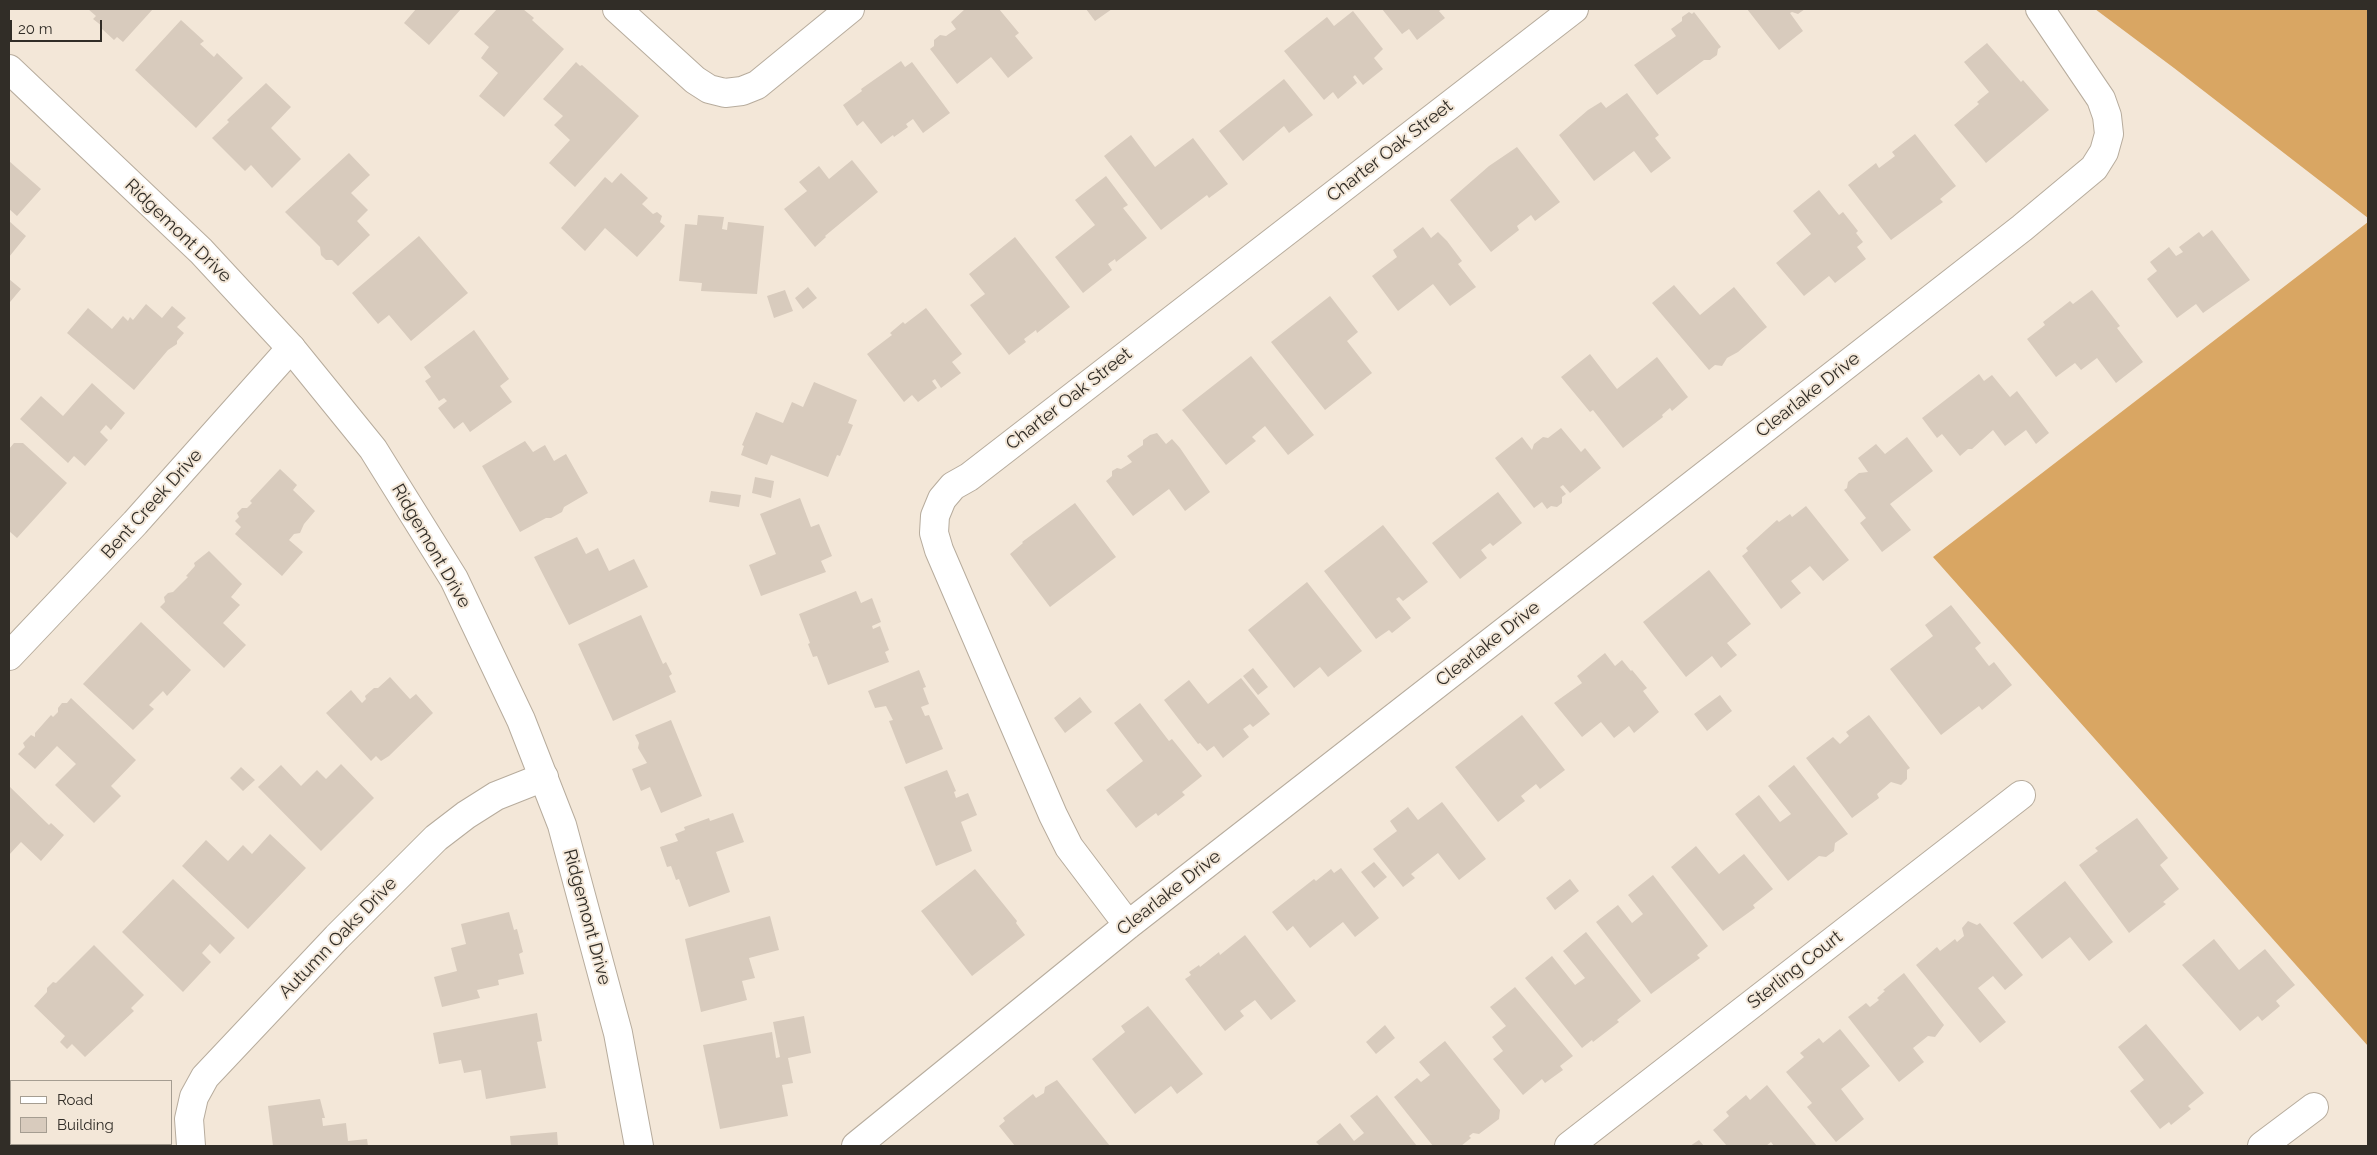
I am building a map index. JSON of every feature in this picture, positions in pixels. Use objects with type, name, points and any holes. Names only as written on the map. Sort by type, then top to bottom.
[{"type":"street","points":[[617,9],[695,80],[709,89],[725,93],[742,91],[757,85],[850,9]]},
{"type":"street","name":"Charter Oak Street","points":[[1128,925],[1069,847],[1052,815],[939,550],[934,533],[935,516],[942,499],[954,486],[976,471],[1574,9]]},
{"type":"street","name":"Clearlake Drive","points":[[856,1146],[1128,925],[2022,228],[2094,168],[2104,152],[2109,134],[2107,116],[2101,99],[2040,9]]},
{"type":"street","name":"Ridgemont Drive","points":[[9,69],[201,252],[291,348],[374,449],[454,579],[521,720],[562,825],[618,1033],[639,1146]]},
{"type":"street","name":"Bent Creek Drive","points":[[9,656],[135,523],[291,348]]},
{"type":"street","name":"Autumn Oaks Drive","points":[[191,1146],[189,1120],[194,1097],[205,1076],[330,944],[436,838],[466,815],[496,796],[544,777]]},
{"type":"street","name":"Sterling Court","points":[[1570,1146],[1980,824],[2021,795]]},
{"type":"street","points":[[2262,1146],[2314,1106]]},
{"type":"shaded area","points":[[2095,9],[2368,9],[2368,218],[2174,68]]},
{"type":"shaded area","points":[[2368,222],[2368,1046],[1933,557]]},
{"type":"building","points":[[88,9],[153,9],[123,42],[117,37],[114,40],[101,28],[102,26],[93,19],[96,16]]},
{"type":"building","points":[[416,9],[461,9],[429,45],[404,23]]},
{"type":"building","points":[[497,9],[523,9],[534,18],[532,20],[564,49],[504,117],[479,96],[498,73],[481,58],[489,47],[474,34]]},
{"type":"building","points":[[965,9],[999,9],[1019,33],[1015,36],[1033,58],[1008,78],[991,57],[957,84],[930,49],[934,46],[934,40],[940,35],[946,36],[956,29],[951,22]]},
{"type":"building","points":[[1086,9],[1112,9],[1095,21]]},
{"type":"building","points":[[1382,9],[1442,9],[1439,11],[1445,18],[1417,40],[1409,29],[1402,34]]},
{"type":"building","points":[[1747,9],[1805,9],[1798,14],[1790,13],[1803,31],[1779,50]]},
{"type":"building","points":[[1353,11],[1383,49],[1374,58],[1383,69],[1363,85],[1355,75],[1353,77],[1357,83],[1338,99],[1333,92],[1324,100],[1284,51],[1327,17],[1334,26]]},
{"type":"building","points":[[1689,12],[1692,14],[1694,12],[1721,47],[1718,49],[1717,55],[1710,60],[1704,60],[1657,95],[1634,65],[1676,36],[1671,29],[1682,21],[1682,17]]},
{"type":"building","points":[[181,20],[204,41],[200,44],[214,57],[217,53],[243,78],[196,128],[135,70]]},
{"type":"building","points":[[1987,43],[2021,82],[2023,80],[2049,110],[1986,163],[1954,125],[1979,104],[1977,102],[1989,92],[1964,62]]},
{"type":"building","points":[[901,61],[905,67],[912,62],[950,113],[923,133],[913,119],[906,124],[908,127],[881,144],[863,121],[857,126],[843,105],[862,91],[861,89]]},
{"type":"building","points":[[576,62],[580,66],[582,65],[639,116],[575,187],[549,163],[570,140],[554,125],[563,116],[543,99]]},
{"type":"building","points":[[1284,79],[1313,115],[1289,133],[1284,126],[1243,161],[1219,131]]},
{"type":"building","points":[[266,83],[291,107],[271,128],[301,159],[272,188],[251,165],[245,171],[212,138],[229,122],[227,120]]},
{"type":"building","points":[[1627,93],[1659,135],[1655,138],[1671,158],[1651,173],[1634,151],[1594,181],[1559,135],[1588,110],[1601,102],[1606,108]]},
{"type":"building","points":[[1915,134],[1956,186],[1940,199],[1943,202],[1891,240],[1848,185],[1876,163],[1879,168],[1895,156],[1892,152]]},
{"type":"building","points":[[1131,135],[1155,167],[1193,138],[1228,184],[1209,198],[1207,195],[1161,230],[1104,156]]},
{"type":"building","points":[[1517,147],[1560,202],[1535,221],[1531,215],[1517,226],[1519,230],[1491,252],[1450,200],[1489,166]]},
{"type":"building","points":[[349,153],[370,175],[351,193],[368,210],[357,221],[370,235],[338,266],[332,260],[326,260],[321,255],[320,247],[285,212]]},
{"type":"building","points":[[852,160],[878,192],[825,236],[815,247],[784,209],[807,191],[799,182],[819,166],[829,179]]},
{"type":"building","points":[[9,161],[41,189],[17,216],[9,209]]},
{"type":"building","points":[[621,173],[648,198],[642,204],[653,214],[657,212],[662,216],[660,222],[665,226],[637,257],[605,228],[585,251],[561,228],[605,177],[612,183]]},
{"type":"building","points":[[1106,176],[1128,205],[1123,208],[1147,238],[1116,262],[1115,259],[1108,264],[1112,270],[1083,293],[1055,257],[1095,225],[1075,200]]},
{"type":"building","points":[[1819,190],[1839,215],[1843,212],[1858,231],[1856,233],[1863,242],[1857,247],[1866,259],[1835,283],[1829,276],[1804,296],[1776,263],[1811,234],[1793,211]]},
{"type":"building","points":[[698,215],[724,217],[722,229],[727,230],[728,222],[764,226],[757,294],[701,291],[702,283],[679,281],[685,224],[697,225]]},
{"type":"building","points":[[9,221],[26,236],[9,257]]},
{"type":"building","points":[[1423,227],[1431,238],[1438,232],[1447,241],[1462,261],[1458,264],[1476,287],[1450,306],[1433,284],[1398,311],[1372,276],[1397,257],[1393,250]]},
{"type":"building","points":[[2212,230],[2250,280],[2203,313],[2196,304],[2177,318],[2147,279],[2157,271],[2150,262],[2169,247],[2176,256],[2183,252],[2179,247],[2199,232],[2203,237]]},
{"type":"building","points":[[419,236],[468,293],[411,341],[389,315],[378,324],[352,293]]},
{"type":"building","points":[[1015,237],[1070,307],[1037,333],[1036,330],[1024,339],[1026,342],[1009,355],[970,305],[985,294],[969,274]]},
{"type":"building","points":[[9,279],[21,289],[10,302],[9,301]]},
{"type":"building","points":[[1674,285],[1700,315],[1734,287],[1767,327],[1738,352],[1727,358],[1722,366],[1715,365],[1709,370],[1652,303]]},
{"type":"building","points":[[808,287],[817,298],[803,309],[795,298]]},
{"type":"building","points":[[785,290],[793,311],[774,318],[767,296]]},
{"type":"building","points":[[2092,290],[2120,326],[2117,328],[2143,362],[2116,383],[2097,358],[2081,370],[2075,363],[2056,377],[2027,339],[2045,325],[2043,322],[2070,301],[2073,304]]},
{"type":"building","points":[[1330,296],[1358,332],[1347,341],[1372,373],[1325,410],[1271,342]]},
{"type":"building","points":[[146,304],[162,318],[172,306],[186,318],[177,327],[184,333],[177,341],[177,344],[168,350],[134,390],[67,333],[88,308],[112,329],[123,316],[128,321],[130,317],[133,320]]},
{"type":"building","points":[[926,308],[962,354],[952,362],[961,373],[941,388],[935,379],[932,381],[937,388],[918,402],[912,395],[904,402],[867,354],[892,335],[890,333],[903,322],[905,324]]},
{"type":"building","points":[[474,330],[509,379],[500,386],[512,402],[470,432],[463,422],[454,429],[438,408],[447,401],[444,398],[439,401],[425,381],[431,377],[424,367]]},
{"type":"building","points":[[1590,354],[1617,389],[1657,357],[1688,397],[1672,411],[1670,408],[1662,415],[1663,417],[1623,448],[1593,410],[1590,412],[1561,377]]},
{"type":"building","points":[[1251,356],[1314,435],[1288,455],[1265,426],[1252,437],[1256,441],[1226,465],[1182,410]]},
{"type":"building","points":[[1979,374],[1984,381],[1992,375],[2010,397],[2017,391],[2049,433],[2036,444],[2026,430],[2005,446],[1993,430],[1972,449],[1968,449],[1960,456],[1942,434],[1937,438],[1922,418]]},
{"type":"building","points":[[814,382],[857,400],[848,423],[853,425],[840,456],[837,455],[828,477],[771,455],[767,465],[741,455],[744,446],[742,445],[756,412],[783,423],[792,402],[803,407]]},
{"type":"building","points":[[92,383],[125,413],[111,430],[106,425],[100,432],[108,440],[85,466],[74,456],[68,463],[20,419],[41,396],[63,416]]},
{"type":"building","points":[[1561,428],[1581,452],[1585,448],[1601,468],[1570,493],[1563,485],[1560,487],[1566,494],[1562,497],[1562,503],[1557,507],[1551,506],[1547,509],[1542,502],[1534,508],[1495,458],[1522,437],[1532,450],[1534,444],[1543,437],[1548,438]]},
{"type":"building","points":[[1157,433],[1166,444],[1172,439],[1210,492],[1185,511],[1169,489],[1133,516],[1106,481],[1112,476],[1112,471],[1117,468],[1121,469],[1132,462],[1127,456],[1143,445],[1143,440]]},
{"type":"building","points":[[1907,437],[1933,471],[1890,504],[1911,530],[1882,552],[1860,523],[1866,518],[1844,490],[1847,488],[1848,482],[1859,473],[1868,472],[1858,458],[1876,444],[1885,454]]},
{"type":"building","points":[[525,441],[533,452],[545,445],[554,461],[566,454],[588,493],[564,507],[562,512],[520,532],[482,466]]},
{"type":"building","points":[[14,443],[23,443],[67,483],[17,538],[9,531],[9,449]]},
{"type":"building","points":[[280,469],[297,485],[293,490],[315,511],[304,524],[300,533],[294,534],[289,540],[303,552],[282,576],[235,534],[241,527],[235,521],[239,517],[237,513],[252,503],[250,501]]},
{"type":"building","points":[[755,477],[774,481],[771,498],[752,493]]},
{"type":"building","points":[[711,491],[741,495],[739,507],[709,502]]},
{"type":"building","points":[[1498,492],[1522,523],[1493,546],[1490,543],[1481,550],[1487,558],[1460,579],[1432,543]]},
{"type":"building","points":[[800,498],[811,527],[819,524],[832,556],[821,561],[826,572],[761,596],[749,565],[776,554],[760,514]]},
{"type":"building","points":[[1075,503],[1116,557],[1050,607],[1010,554],[1022,542]]},
{"type":"building","points":[[1806,506],[1849,560],[1823,581],[1810,566],[1791,581],[1801,593],[1781,609],[1742,556],[1748,551],[1746,548],[1777,520],[1779,522],[1790,514],[1792,517]]},
{"type":"building","points":[[1383,525],[1428,582],[1403,601],[1399,597],[1396,599],[1411,618],[1392,633],[1389,630],[1376,639],[1324,571]]},
{"type":"building","points":[[577,537],[586,554],[598,548],[609,571],[634,559],[648,587],[569,625],[534,557]]},
{"type":"building","points":[[209,551],[242,584],[231,597],[240,605],[223,623],[246,645],[224,668],[160,607],[165,602],[164,597],[168,593],[173,592],[188,577],[186,576],[195,566],[194,563]]},
{"type":"building","points":[[1709,570],[1751,624],[1727,643],[1737,655],[1721,668],[1712,656],[1686,677],[1643,622]]},
{"type":"building","points":[[1307,582],[1362,651],[1328,677],[1320,667],[1294,688],[1248,630]]},
{"type":"building","points":[[856,591],[861,603],[872,598],[881,622],[872,626],[873,629],[880,626],[889,650],[885,652],[889,662],[828,685],[817,656],[813,657],[799,614]]},
{"type":"building","points":[[1951,605],[1981,643],[1975,648],[1989,666],[1994,662],[2012,685],[1982,710],[1979,706],[1941,735],[1890,669],[1933,636],[1925,625]]},
{"type":"building","points":[[641,615],[663,664],[666,662],[672,674],[669,676],[676,692],[613,721],[578,644]]},
{"type":"building","points":[[141,622],[191,670],[167,696],[163,691],[149,705],[154,709],[133,730],[83,684]]},
{"type":"building","points":[[1605,653],[1615,666],[1622,660],[1632,670],[1647,688],[1643,691],[1659,712],[1634,733],[1629,726],[1614,738],[1601,722],[1582,737],[1554,703],[1582,683],[1577,676]]},
{"type":"building","points":[[1253,668],[1268,687],[1258,695],[1243,676]]},
{"type":"building","points":[[919,670],[926,687],[923,688],[929,704],[921,707],[925,716],[929,715],[943,749],[906,764],[889,721],[893,720],[886,706],[875,708],[868,691]]},
{"type":"building","points":[[390,677],[410,699],[416,694],[433,713],[389,756],[381,761],[376,756],[371,761],[326,713],[351,690],[362,703],[366,699],[365,696]]},
{"type":"building","points":[[1241,678],[1270,714],[1253,727],[1250,724],[1243,729],[1249,737],[1223,758],[1214,746],[1207,751],[1200,743],[1198,744],[1164,700],[1189,680],[1208,704]]},
{"type":"building","points":[[1720,695],[1732,711],[1707,731],[1694,714]]},
{"type":"building","points":[[1080,697],[1092,712],[1065,733],[1054,718]]},
{"type":"building","points":[[71,698],[136,760],[111,786],[121,796],[94,823],[55,785],[76,764],[57,746],[35,769],[18,754],[25,747],[23,743],[31,735],[35,737],[35,733],[51,715],[53,717],[58,712],[58,708],[62,703],[67,703]]},
{"type":"building","points":[[1140,703],[1169,741],[1172,739],[1202,776],[1182,792],[1185,795],[1158,816],[1156,813],[1136,828],[1106,790],[1143,761],[1114,723]]},
{"type":"building","points":[[1522,715],[1565,770],[1540,789],[1536,784],[1521,796],[1525,801],[1498,822],[1455,767]]},
{"type":"building","points":[[1869,715],[1910,768],[1907,770],[1907,779],[1901,785],[1891,782],[1877,794],[1879,798],[1852,818],[1806,758],[1833,737],[1840,744],[1849,736],[1846,732]]},
{"type":"building","points":[[671,720],[702,796],[661,813],[650,787],[641,791],[632,769],[647,763],[638,748],[639,743],[635,735]]},
{"type":"building","points":[[341,764],[374,798],[321,851],[258,787],[281,765],[301,786],[317,770],[326,779]]},
{"type":"building","points":[[1794,765],[1848,834],[1835,843],[1834,851],[1826,857],[1819,856],[1788,881],[1735,814],[1759,795],[1780,822],[1791,814],[1768,786]]},
{"type":"building","points":[[241,767],[255,780],[243,791],[230,778]]},
{"type":"building","points":[[947,770],[956,791],[954,792],[956,798],[968,793],[977,815],[961,822],[972,851],[936,866],[904,787]]},
{"type":"building","points":[[9,786],[49,825],[51,823],[64,835],[41,861],[21,842],[9,855]]},
{"type":"building","points":[[1442,802],[1486,859],[1459,880],[1438,853],[1411,874],[1415,878],[1403,887],[1373,849],[1397,831],[1390,821],[1408,807],[1418,820]]},
{"type":"building","points":[[733,813],[744,842],[716,852],[730,892],[689,907],[679,879],[676,880],[671,866],[667,867],[660,847],[678,841],[675,834],[685,830],[684,827],[709,818],[710,821]]},
{"type":"building","points":[[2137,818],[2168,858],[2160,865],[2179,889],[2163,902],[2166,904],[2129,933],[2079,865],[2098,851],[2095,848]]},
{"type":"building","points":[[270,834],[306,868],[248,929],[182,866],[206,840],[228,861],[243,845],[252,854]]},
{"type":"building","points":[[1696,846],[1719,874],[1744,854],[1773,889],[1753,905],[1755,908],[1723,931],[1671,867]]},
{"type":"building","points":[[1374,862],[1387,877],[1374,888],[1361,872]]},
{"type":"building","points":[[1341,868],[1379,918],[1355,937],[1343,922],[1310,948],[1293,926],[1287,931],[1272,912],[1314,879],[1316,881],[1331,869],[1334,873]]},
{"type":"building","points":[[975,869],[1017,921],[1016,923],[1025,935],[972,976],[921,911]]},
{"type":"building","points":[[1653,875],[1708,946],[1697,955],[1700,958],[1651,994],[1596,922],[1618,905],[1632,923],[1643,914],[1628,895]]},
{"type":"building","points":[[173,879],[235,938],[220,954],[210,944],[202,953],[211,962],[183,992],[122,932]]},
{"type":"building","points":[[1570,879],[1579,891],[1555,910],[1546,898]]},
{"type":"building","points":[[2065,881],[2113,942],[2089,961],[2070,937],[2042,959],[2013,923]]},
{"type":"building","points":[[509,912],[514,930],[517,929],[523,952],[519,954],[524,974],[498,980],[499,985],[477,990],[480,998],[442,1007],[434,977],[457,971],[451,948],[466,944],[461,924]]},
{"type":"building","points":[[770,916],[779,950],[749,958],[755,978],[742,981],[747,1000],[701,1012],[685,939]]},
{"type":"building","points":[[1968,921],[1977,925],[1980,923],[2023,975],[2005,990],[1993,976],[1978,988],[2006,1022],[1980,1043],[1916,965],[1937,947],[1940,951],[1955,939],[1957,942],[1964,936],[1962,928]]},
{"type":"building","points":[[1586,932],[1641,1001],[1617,1020],[1619,1022],[1582,1048],[1525,978],[1552,956],[1575,985],[1585,978],[1563,951]]},
{"type":"building","points":[[1245,935],[1296,1001],[1271,1020],[1255,1000],[1240,1011],[1244,1016],[1225,1031],[1185,979],[1191,975],[1189,972],[1199,965],[1200,967],[1219,952],[1220,955]]},
{"type":"building","points":[[2214,939],[2239,970],[2265,949],[2295,985],[2276,1001],[2280,1006],[2262,1021],[2258,1016],[2240,1031],[2182,965]]},
{"type":"building","points":[[94,945],[144,995],[131,1008],[134,1011],[85,1057],[72,1044],[67,1049],[60,1042],[65,1036],[34,1006],[47,992],[47,988],[53,982],[56,983]]},
{"type":"building","points":[[1904,973],[1944,1025],[1935,1037],[1928,1036],[1913,1048],[1924,1062],[1899,1082],[1848,1017],[1866,1003],[1870,1007],[1879,1000],[1877,998],[1885,991],[1883,990]]},
{"type":"building","points":[[1515,987],[1573,1056],[1560,1066],[1563,1070],[1545,1083],[1542,1079],[1523,1095],[1493,1059],[1503,1051],[1492,1037],[1506,1026],[1490,1007]]},
{"type":"building","points":[[1148,1006],[1203,1074],[1177,1094],[1171,1086],[1135,1114],[1092,1059],[1125,1032],[1121,1026]]},
{"type":"building","points":[[537,1013],[542,1041],[537,1042],[546,1088],[486,1099],[481,1070],[464,1073],[461,1060],[439,1064],[433,1033]]},
{"type":"building","points":[[804,1016],[811,1053],[788,1058],[793,1083],[782,1085],[788,1116],[720,1129],[703,1045],[772,1032],[776,1058],[780,1057],[773,1022]]},
{"type":"building","points":[[2146,1024],[2204,1093],[2188,1106],[2191,1109],[2171,1125],[2169,1122],[2160,1129],[2130,1091],[2144,1080],[2118,1047]]},
{"type":"building","points":[[1385,1025],[1395,1038],[1376,1054],[1366,1042]]},
{"type":"building","points":[[1840,1029],[1870,1066],[1841,1089],[1864,1119],[1836,1142],[1807,1107],[1812,1103],[1786,1072],[1804,1057],[1800,1053],[1819,1038],[1823,1043]]},
{"type":"building","points":[[1445,1041],[1500,1110],[1499,1119],[1479,1134],[1473,1133],[1469,1136],[1471,1138],[1461,1146],[1433,1146],[1394,1097],[1417,1078],[1421,1082],[1430,1075],[1419,1062]]},
{"type":"building","points":[[1057,1080],[1110,1146],[1015,1146],[999,1126],[1005,1121],[1003,1118],[1033,1094],[1036,1098],[1044,1093],[1045,1087]]},
{"type":"building","points":[[1767,1085],[1817,1146],[1774,1146],[1771,1142],[1766,1146],[1727,1146],[1713,1130],[1729,1116],[1726,1112],[1746,1095],[1750,1100]]},
{"type":"building","points":[[9,1091],[10,1091],[10,1124]]},
{"type":"building","points":[[1377,1095],[1417,1146],[1320,1146],[1316,1142],[1340,1123],[1354,1141],[1364,1133],[1350,1116]]},
{"type":"building","points":[[320,1099],[325,1118],[322,1118],[323,1126],[346,1123],[348,1141],[367,1139],[368,1146],[273,1146],[268,1106]]},
{"type":"building","points":[[557,1132],[558,1146],[511,1146],[510,1136]]},
{"type":"building","points":[[1699,1140],[1704,1146],[1690,1146]]},
{"type":"building","points":[[82,1145],[83,1146],[38,1146]]}]
